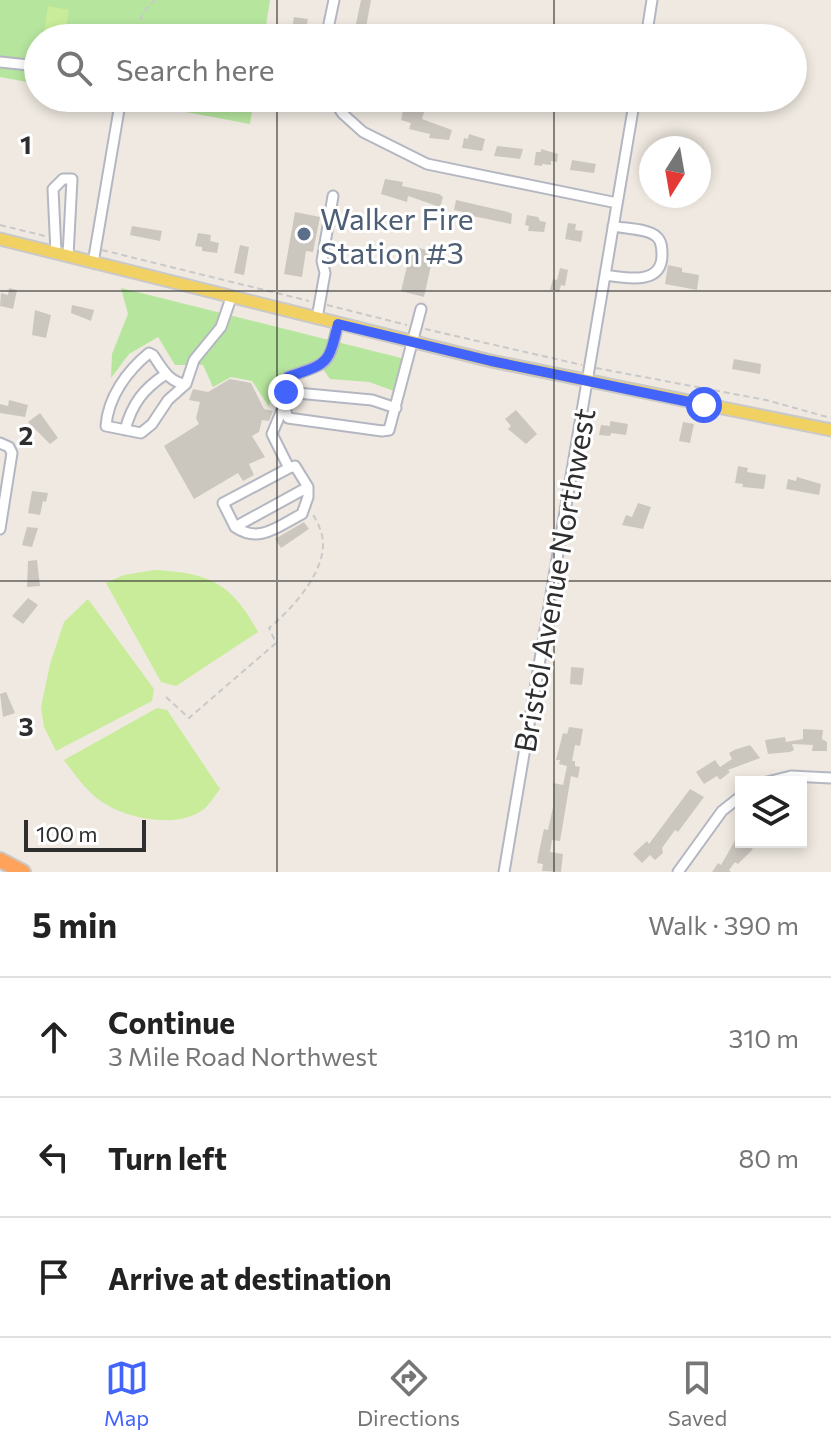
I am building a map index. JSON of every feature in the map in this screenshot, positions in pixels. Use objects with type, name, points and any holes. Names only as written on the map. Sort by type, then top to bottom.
[{"type":"highway","points":[[0,860],[23,872]]},
{"type":"main road","points":[[0,239],[412,342],[831,430]]},
{"type":"street","points":[[329,24],[334,0]]},
{"type":"street","points":[[648,24],[652,0]]},
{"type":"street","points":[[0,62],[24,65]]},
{"type":"street","points":[[93,263],[119,112]]},
{"type":"street","points":[[342,112],[363,132],[427,164],[617,203]]},
{"type":"street","name":"Bristol Avenue Northwest","points":[[504,872],[633,112]]},
{"type":"street","points":[[63,179],[72,179],[62,255],[53,189],[63,179]]},
{"type":"street","points":[[317,318],[325,273],[322,261],[333,196]]},
{"type":"street","points":[[605,275],[642,278],[655,274],[661,266],[658,238],[648,232],[613,226]]},
{"type":"street","points":[[186,384],[177,383],[166,374],[149,353],[134,365],[119,386],[106,426],[141,433],[152,424],[168,400],[186,384],[194,360],[221,327],[231,298]]},
{"type":"street","points":[[284,405],[288,418],[389,430],[421,309]]},
{"type":"street","points":[[289,468],[272,434],[284,405],[288,377],[325,364],[332,352],[338,324]]},
{"type":"street","points":[[125,430],[136,400],[149,385],[166,374]]},
{"type":"street","points":[[286,392],[372,400],[396,408]]},
{"type":"street","points":[[0,443],[9,447],[12,453],[0,529]]},
{"type":"street","points":[[295,466],[308,487],[302,514],[261,535],[247,535],[235,527],[223,503],[289,468],[295,466]]},
{"type":"street","points":[[235,527],[308,487]]},
{"type":"street","points":[[804,776],[831,778]]},
{"type":"street","points":[[678,872],[722,811],[735,801]]},
{"type":"path","points":[[138,24],[155,0]]},
{"type":"path","points":[[166,697],[189,718],[276,643],[269,628],[303,593],[318,566],[324,543],[312,513],[304,507]]},
{"type":"green space","points":[[0,0],[270,0],[266,24],[24,24],[24,81],[0,77]]},
{"type":"green space","points":[[48,6],[69,10],[66,24],[45,24]]},
{"type":"green space","points":[[186,112],[252,112],[250,124]]},
{"type":"green space","points":[[121,288],[405,359],[397,392],[369,382],[330,379],[319,363],[276,379],[269,407],[252,381],[231,377],[213,387],[203,365],[175,365],[158,337],[129,354],[111,378],[112,354],[128,314]]},
{"type":"green space","points":[[154,570],[190,574],[216,583],[238,602],[258,632],[176,686],[161,682],[106,583],[124,575]]},
{"type":"green space","points":[[88,599],[154,689],[152,701],[56,751],[44,727],[41,707],[50,664],[64,622]]},
{"type":"green space","points":[[157,708],[167,710],[220,789],[204,809],[194,815],[156,820],[117,810],[94,796],[64,760]]},
{"type":"building","points":[[361,0],[371,0],[367,24],[356,24]]},
{"type":"building","points":[[294,17],[308,19],[307,24],[293,24]]},
{"type":"building","points":[[403,112],[424,112],[422,119],[452,130],[449,140],[429,138],[430,134],[409,129],[411,123],[401,120]]},
{"type":"building","points":[[469,134],[485,139],[482,151],[462,148],[464,138],[468,139]]},
{"type":"building","points":[[497,146],[523,149],[520,159],[494,156]]},
{"type":"building","points":[[541,149],[558,154],[557,162],[534,165],[536,152],[541,152]]},
{"type":"building","points":[[572,160],[596,164],[594,173],[570,170]]},
{"type":"building","points":[[385,179],[439,194],[443,197],[440,207],[408,196],[407,202],[381,194]]},
{"type":"building","points":[[456,200],[508,212],[512,214],[511,224],[463,214],[454,210]]},
{"type":"building","name":"Walker Fire Station #3","points":[[295,212],[320,217],[313,252],[306,251],[302,277],[284,274]]},
{"type":"building","points":[[527,215],[546,222],[544,232],[528,231],[529,226],[525,225]]},
{"type":"building","points":[[568,223],[576,224],[575,230],[583,231],[581,242],[565,239]]},
{"type":"building","points":[[132,226],[162,231],[160,241],[130,235]]},
{"type":"building","points":[[198,233],[211,235],[210,241],[219,243],[217,253],[202,251],[202,247],[195,246]]},
{"type":"building","points":[[240,245],[249,247],[244,275],[234,273]]},
{"type":"building","points":[[412,246],[434,252],[424,297],[401,291]]},
{"type":"building","points":[[668,265],[699,275],[697,290],[665,284]]},
{"type":"building","points":[[560,268],[568,270],[565,286],[561,285],[559,292],[550,290],[553,279],[557,280]]},
{"type":"building","points":[[9,288],[17,290],[13,309],[0,306],[1,293],[8,295]]},
{"type":"building","points":[[72,305],[94,310],[91,321],[71,313]]},
{"type":"building","points":[[35,310],[51,315],[46,338],[32,335]]},
{"type":"building","points":[[734,359],[761,364],[760,374],[732,369]]},
{"type":"building","points":[[230,379],[251,383],[264,409],[273,411],[269,421],[262,420],[259,432],[252,436],[265,457],[249,464],[254,475],[243,481],[238,473],[194,499],[164,446],[199,424],[196,418],[200,402],[189,400],[193,389],[208,392]]},
{"type":"building","points":[[9,400],[28,405],[25,417],[0,413],[0,404],[8,406]]},
{"type":"building","points":[[516,410],[537,434],[526,444],[508,429],[511,426],[505,419]]},
{"type":"building","points":[[40,413],[58,438],[50,444],[28,422]]},
{"type":"building","points":[[610,421],[628,424],[626,435],[599,435],[601,425],[610,426]]},
{"type":"building","points":[[683,422],[694,424],[690,443],[679,441]]},
{"type":"building","points":[[738,466],[748,468],[747,472],[766,475],[764,489],[742,487],[743,484],[735,483]]},
{"type":"building","points":[[797,477],[821,484],[819,495],[786,489],[788,479],[796,481]]},
{"type":"building","points":[[32,491],[48,493],[40,515],[28,513]]},
{"type":"building","points":[[638,503],[651,507],[643,529],[622,525],[626,515],[632,517]]},
{"type":"building","points":[[304,522],[309,529],[281,548],[275,539]]},
{"type":"building","points":[[27,527],[38,528],[32,547],[22,545]]},
{"type":"building","points":[[37,560],[40,586],[27,587],[28,561]]},
{"type":"building","points":[[28,598],[38,605],[23,624],[12,616]]},
{"type":"building","points":[[571,667],[584,668],[582,685],[570,684]]},
{"type":"building","points":[[6,692],[15,713],[3,717],[0,694]]},
{"type":"building","points":[[569,727],[583,729],[580,746],[575,745],[572,761],[580,767],[578,778],[571,776],[560,841],[552,840],[550,852],[563,854],[561,872],[542,871],[543,864],[537,863],[544,829],[548,830],[553,807],[553,783],[563,785],[567,766],[556,760],[563,733],[567,734]]},
{"type":"building","points":[[803,729],[823,730],[822,739],[827,742],[827,751],[812,751],[813,745],[792,744],[794,750],[790,752],[768,754],[765,740],[785,737],[786,742],[803,739]]},
{"type":"building","points":[[750,745],[760,758],[728,770],[730,772],[720,780],[717,776],[704,784],[696,772],[715,760],[720,767],[732,759],[729,753]]},
{"type":"building","points":[[690,789],[704,797],[678,832],[675,830],[662,848],[663,853],[655,860],[650,855],[642,863],[633,854],[647,841],[649,844]]},
{"type":"building","points":[[735,840],[735,848],[753,849],[738,864],[735,862],[729,870],[731,872],[712,872],[718,863],[721,865]]},
{"type":"place","name":"Walker Fire Station #3","points":[[304,234]]},
{"type":"route","points":[[286,392],[288,377],[325,364],[332,352],[338,324],[491,361],[704,405]]}]
